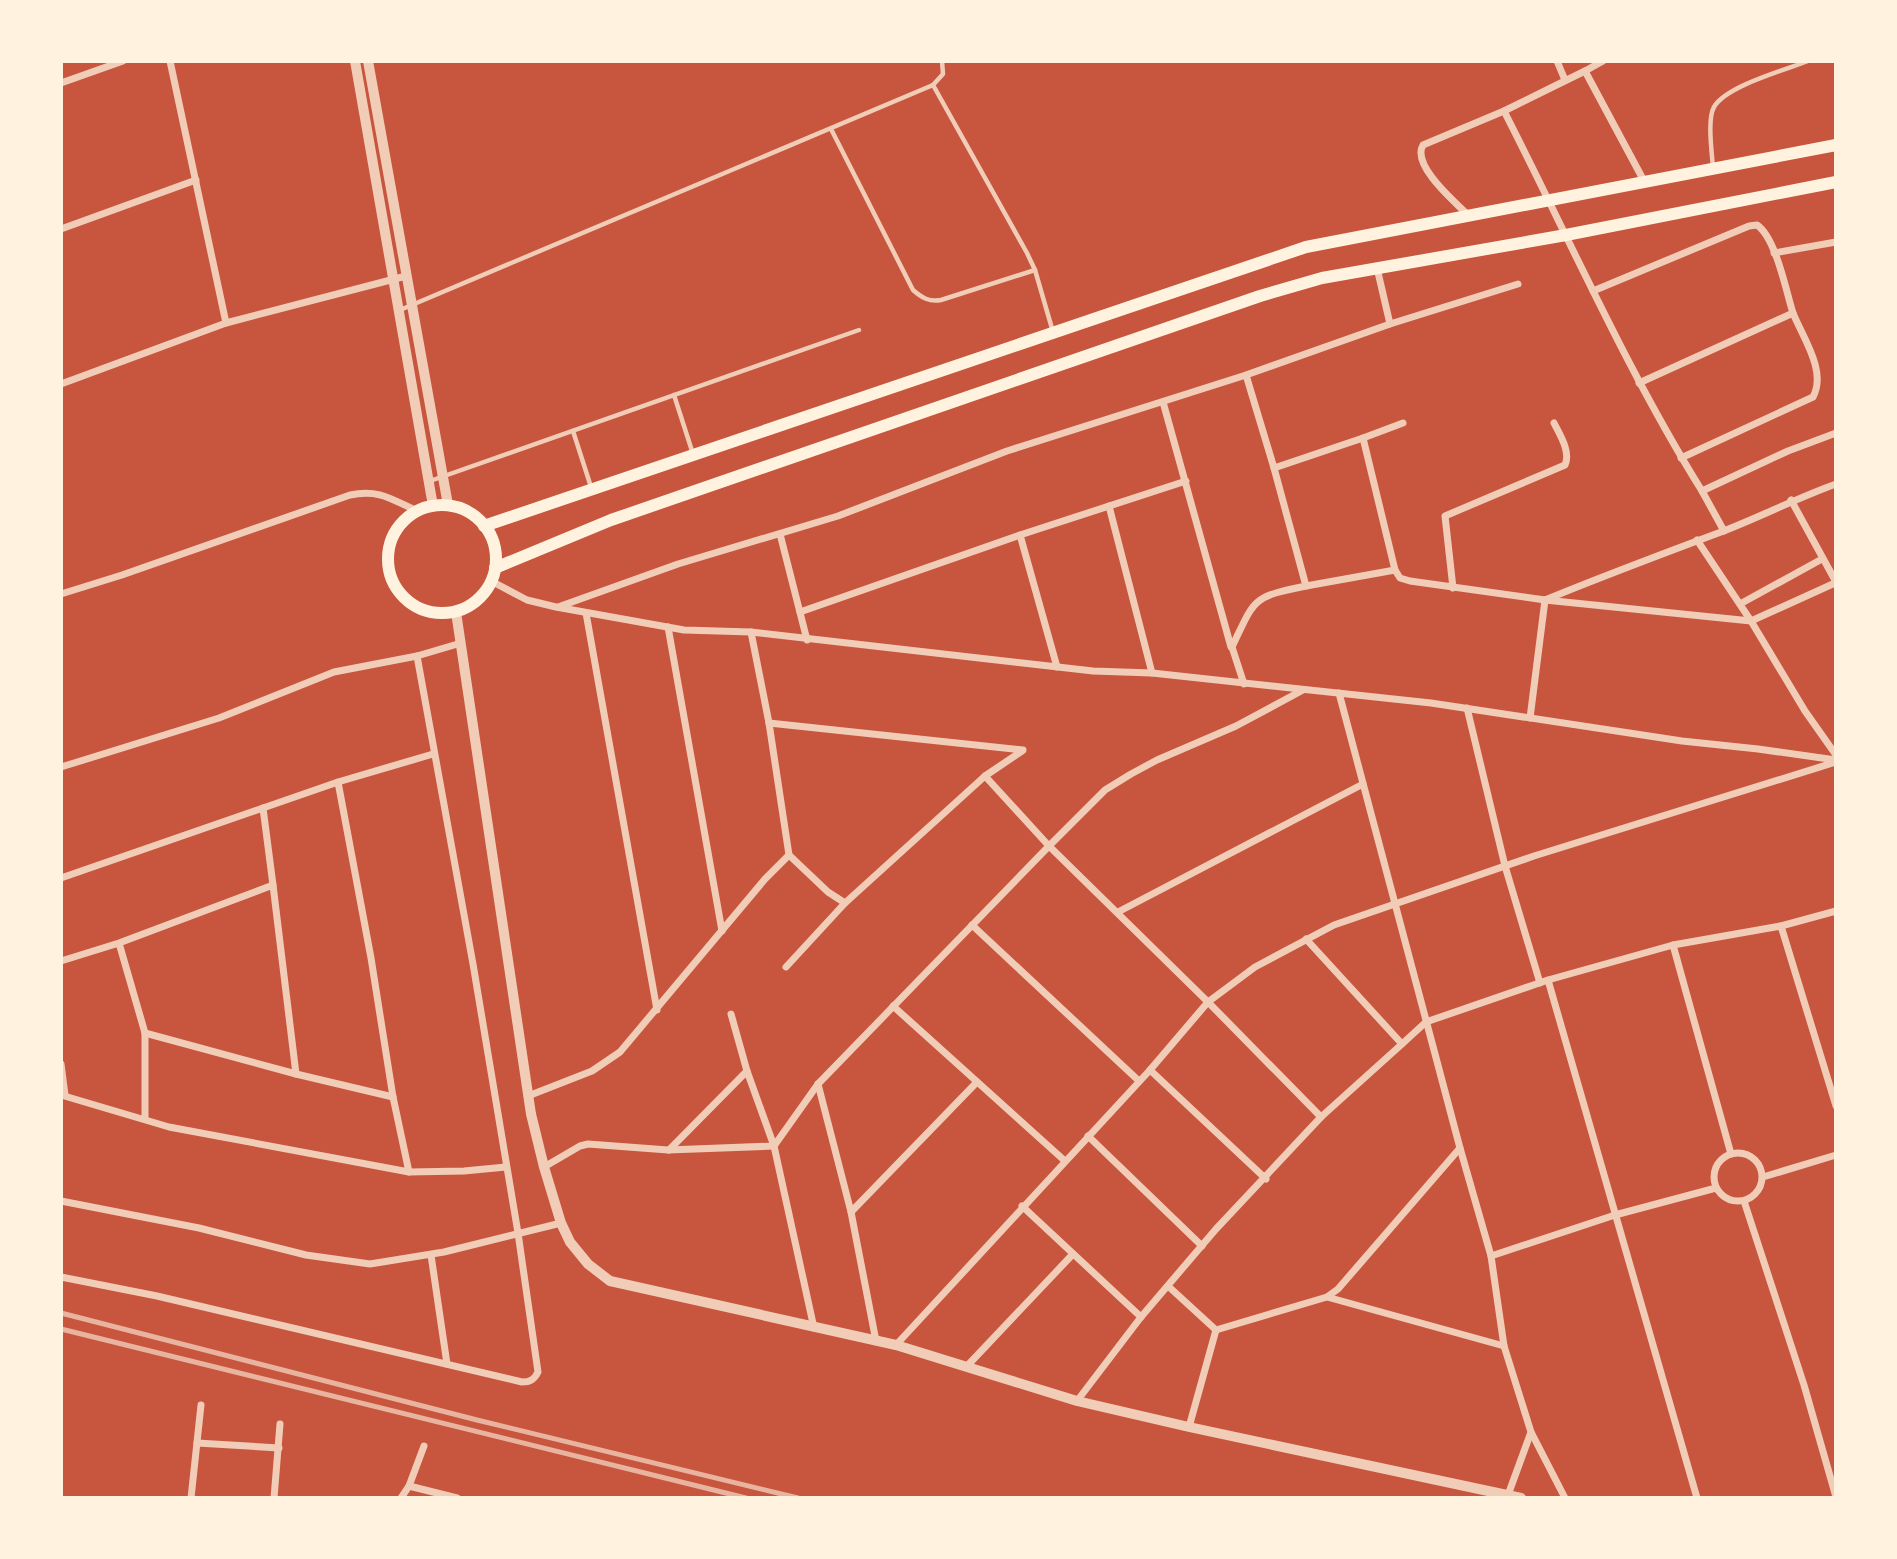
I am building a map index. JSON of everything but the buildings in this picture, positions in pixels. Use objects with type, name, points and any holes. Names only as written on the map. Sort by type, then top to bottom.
[{"type":"main road","points":[[484,526],[1306,247],[1836,145]]},
{"type":"main road","points":[[493,574],[611,520],[1247,300],[1322,278],[1836,182]]},
{"type":"main road","points":[[448,505],[470,513],[484,526],[494,545],[493,574],[483,594],[471,605],[456,612],[434,612],[413,605],[401,595],[393,583],[388,567],[388,551],[393,535],[403,521],[417,511],[448,505]]},
{"type":"street","points":[[61,83],[123,61]]},
{"type":"street","points":[[170,61],[226,323]]},
{"type":"street","points":[[355,61],[433,506]]},
{"type":"street","points":[[368,61],[448,505]]},
{"type":"street","points":[[1557,61],[1565,80]]},
{"type":"street","points":[[1468,216],[1424,169],[1420,150],[1427,143],[1504,111],[1603,61]]},
{"type":"street","points":[[1584,71],[1644,181]]},
{"type":"street","points":[[1504,111],[1639,383],[1724,531]]},
{"type":"street","points":[[61,229],[196,180]]},
{"type":"street","points":[[1593,291],[1749,226],[1757,225],[1764,230],[1793,313],[1816,368],[1818,389],[1813,397],[1681,458]]},
{"type":"street","points":[[1774,253],[1836,242]]},
{"type":"street","points":[[1377,268],[1391,324]]},
{"type":"street","points":[[61,384],[226,323],[406,276]]},
{"type":"street","points":[[556,607],[678,564],[850,512],[1007,451],[1518,284]]},
{"type":"street","points":[[1639,383],[1793,313]]},
{"type":"street","points":[[1246,375],[1306,586]]},
{"type":"street","points":[[1163,402],[1244,684]]},
{"type":"street","points":[[1274,468],[1404,423]]},
{"type":"street","points":[[1453,588],[1445,516],[1565,465],[1567,453],[1554,423]]},
{"type":"street","points":[[1702,491],[1788,451],[1836,433]]},
{"type":"street","points":[[1363,438],[1395,570],[1400,578],[1453,588],[1751,621],[1835,583],[1791,500]]},
{"type":"street","points":[[800,612],[1020,535],[1186,481]]},
{"type":"street","points":[[1545,600],[1724,531],[1791,500],[1836,484]]},
{"type":"street","points":[[61,594],[350,495],[378,493],[417,511]]},
{"type":"street","points":[[1109,506],[1152,673]]},
{"type":"street","points":[[779,534],[807,640]]},
{"type":"street","points":[[1020,535],[1057,667]]},
{"type":"street","points":[[1697,540],[1751,621],[1805,711],[1836,755]]},
{"type":"street","points":[[1740,604],[1822,559]]},
{"type":"street","points":[[1232,647],[1251,608],[1267,595],[1395,570]]},
{"type":"street","points":[[493,574],[527,600],[668,627],[751,632],[1093,671],[1152,673],[1339,693],[1467,708],[1836,761]]},
{"type":"street","points":[[1530,718],[1545,600]]},
{"type":"street","points":[[456,612],[528,1096],[544,1167],[561,1223],[570,1242],[588,1264],[610,1282],[896,1345],[1077,1401],[1521,1498]]},
{"type":"street","points":[[586,613],[657,1010]]},
{"type":"street","points":[[668,627],[722,931]]},
{"type":"street","points":[[751,632],[769,723],[789,855],[828,892],[845,903]]},
{"type":"street","points":[[61,767],[219,718],[334,672],[417,656],[461,643]]},
{"type":"street","points":[[61,1277],[157,1296],[522,1382],[535,1378],[538,1372],[518,1233],[417,656]]},
{"type":"street","points":[[774,1146],[818,1084],[1105,790],[1157,760],[1236,726],[1304,690]]},
{"type":"street","points":[[1339,693],[1491,1256],[1504,1346],[1531,1432],[1565,1498]]},
{"type":"street","points":[[1467,708],[1505,866],[1544,981],[1697,1498]]},
{"type":"street","points":[[769,723],[1023,750],[985,776],[845,903],[786,967]]},
{"type":"street","points":[[61,878],[338,782],[433,754]]},
{"type":"street","points":[[896,1345],[1150,1070],[1208,1002],[1255,967],[1334,925],[1505,866],[1836,761]]},
{"type":"street","points":[[985,776],[1049,846],[1321,1117]]},
{"type":"street","points":[[338,782],[371,958],[393,1097],[410,1172]]},
{"type":"street","points":[[1118,912],[1363,784]]},
{"type":"street","points":[[263,808],[296,1074]]},
{"type":"street","points":[[528,1096],[592,1071],[621,1052],[765,878],[789,855]]},
{"type":"street","points":[[61,961],[120,943],[273,886]]},
{"type":"street","points":[[1077,1401],[1141,1317],[1202,1246],[1321,1117],[1426,1022],[1544,981],[1673,945],[1781,926],[1836,911]]},
{"type":"street","points":[[972,925],[1139,1081]]},
{"type":"street","points":[[1781,926],[1836,1106]]},
{"type":"street","points":[[1306,939],[1402,1044]]},
{"type":"street","points":[[120,943],[145,1033],[145,1119]]},
{"type":"street","points":[[1673,945],[1731,1154]]},
{"type":"street","points":[[892,1006],[1065,1161]]},
{"type":"street","points":[[731,1014],[747,1071],[774,1146],[814,1328]]},
{"type":"street","points":[[145,1033],[393,1097]]},
{"type":"street","points":[[61,1064],[63,1095],[169,1127],[410,1172],[506,1167]]},
{"type":"street","points":[[1150,1070],[1266,1179]]},
{"type":"street","points":[[668,1150],[747,1071]]},
{"type":"street","points":[[851,1212],[976,1082]]},
{"type":"street","points":[[818,1084],[851,1212],[876,1341]]},
{"type":"street","points":[[1088,1136],[1202,1246]]},
{"type":"street","points":[[544,1167],[588,1144],[668,1150],[774,1146]]},
{"type":"street","points":[[1216,1330],[1327,1297],[1338,1289],[1460,1149]]},
{"type":"street","points":[[1731,1154],[1748,1155],[1755,1159],[1763,1177],[1758,1189],[1744,1200],[1736,1202],[1728,1200],[1716,1188],[1715,1172],[1718,1164],[1731,1154]]},
{"type":"street","points":[[1763,1177],[1836,1155]]},
{"type":"street","points":[[1491,1256],[1615,1215],[1716,1188]]},
{"type":"street","points":[[1744,1200],[1804,1385],[1836,1497]]},
{"type":"street","points":[[61,1201],[199,1228],[306,1255],[370,1264],[431,1255],[561,1223]]},
{"type":"street","points":[[1022,1206],[1141,1317]]},
{"type":"street","points":[[968,1366],[1073,1254]]},
{"type":"street","points":[[431,1255],[447,1364]]},
{"type":"street","points":[[1168,1286],[1216,1330]]},
{"type":"street","points":[[1327,1297],[1504,1346]]},
{"type":"street","points":[[1189,1427],[1216,1330]]},
{"type":"street","points":[[191,1498],[201,1405]]},
{"type":"street","points":[[274,1498],[280,1424]]},
{"type":"street","points":[[1508,1495],[1531,1432]]},
{"type":"street","points":[[198,1443],[279,1448]]},
{"type":"street","points":[[401,1498],[409,1486],[424,1446]]},
{"type":"street","points":[[409,1486],[457,1498]]},
{"type":"lane","points":[[400,310],[933,85],[943,74],[942,61]]},
{"type":"lane","points":[[1713,169],[1713,108],[1733,90],[1808,61]]},
{"type":"lane","points":[[933,85],[1035,270],[1053,332]]},
{"type":"lane","points":[[831,129],[913,290],[921,297],[931,301],[941,300],[1035,270]]},
{"type":"lane","points":[[429,481],[859,330]]},
{"type":"lane","points":[[674,395],[693,455]]},
{"type":"lane","points":[[573,431],[592,489]]},
{"type":"railway","points":[[61,1313],[477,1420],[798,1498]]},
{"type":"railway","points":[[61,1329],[746,1498]]}]
